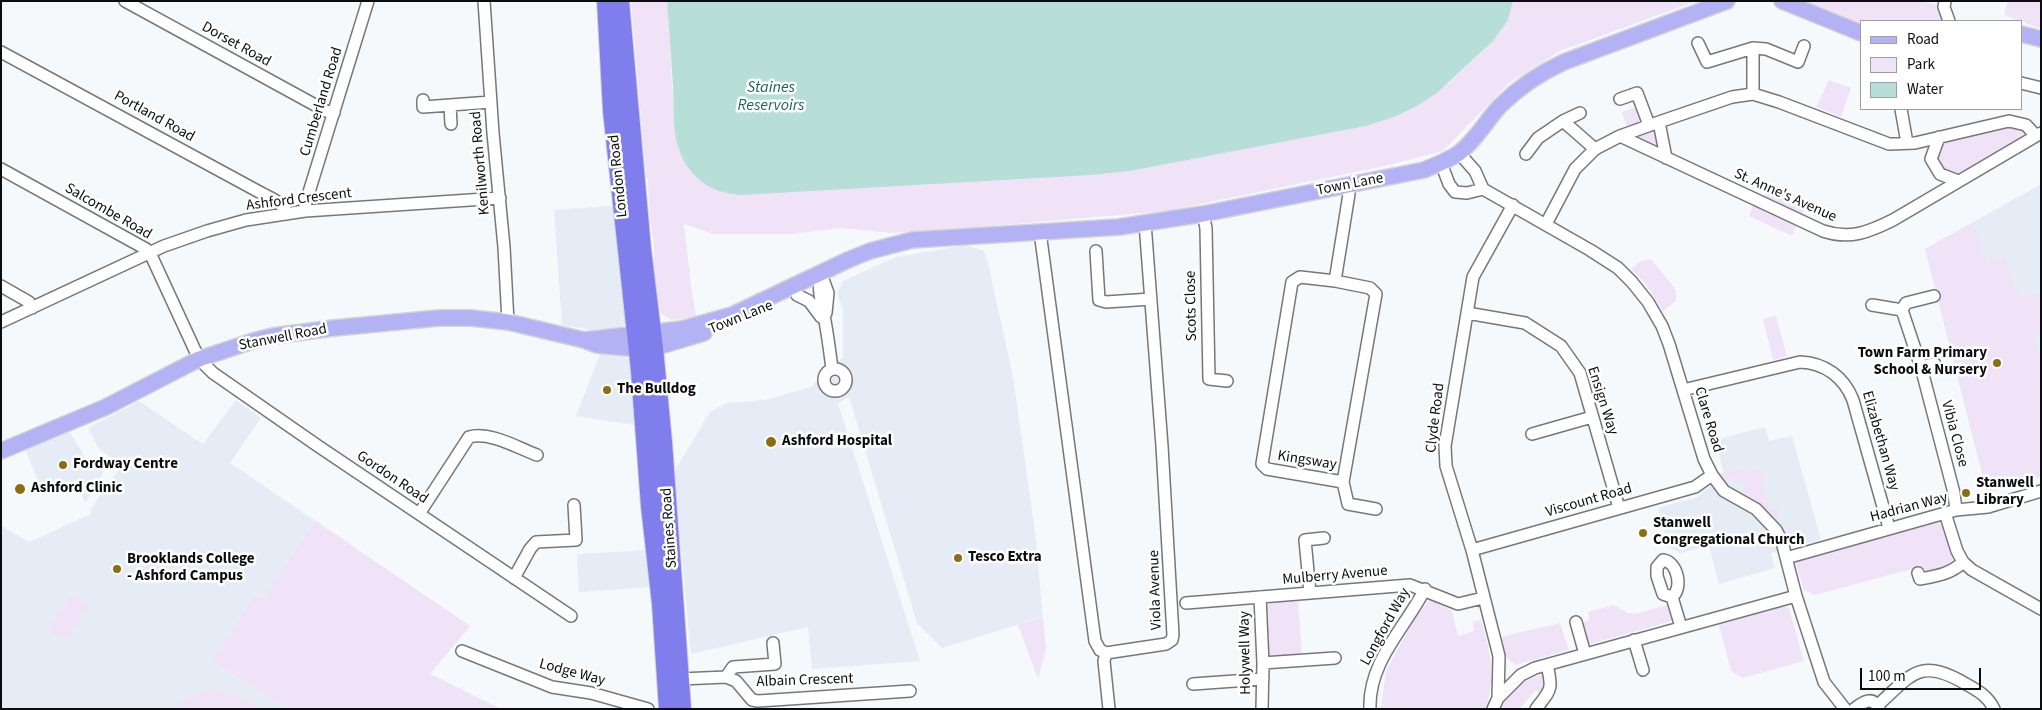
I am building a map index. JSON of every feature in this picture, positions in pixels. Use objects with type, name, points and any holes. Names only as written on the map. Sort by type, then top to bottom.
[{"type":"highway","name":"London Road","points":[[606,1],[612,111],[645,341]]},
{"type":"highway","points":[[620,1],[642,249],[645,341]]},
{"type":"highway","name":"Staines Road","points":[[645,341],[681,679],[682,709]]},
{"type":"highway","name":"Staines Road","points":[[645,341],[650,506],[661,604],[668,709]]},
{"type":"main road","name":"Town Lane","points":[[645,341],[732,315],[888,252],[926,240],[949,237],[1089,230],[1145,223],[1203,214],[1424,170],[1458,153],[1472,140],[1499,107],[1530,81],[1548,70],[1564,62],[1727,1]]},
{"type":"main road","points":[[1782,1],[1860,33]]},
{"type":"main road","points":[[2022,34],[2041,38]]},
{"type":"main road","name":"Town Lane","points":[[645,341],[728,325],[797,295],[822,280]]},
{"type":"main road","name":"Stanwell Road","points":[[1,450],[106,407],[199,359],[253,341],[334,328],[439,318],[471,318],[508,322],[584,340],[597,345],[645,341]]},
{"type":"street","name":"Dorset Road","points":[[125,1],[326,111],[334,113]]},
{"type":"street","name":"Cumberland Road","points":[[305,212],[305,204],[368,1]]},
{"type":"street","name":"Kenilworth Road","points":[[484,1],[508,322]]},
{"type":"street","points":[[1945,1],[1944,7],[1949,20]]},
{"type":"street","points":[[1698,43],[1706,62],[1753,48],[1766,49],[1798,62],[1804,46]]},
{"type":"street","points":[[1753,48],[1753,94]]},
{"type":"street","name":"Portland Road","points":[[1,52],[263,194],[285,208],[287,214]]},
{"type":"street","points":[[2022,83],[2041,88]]},
{"type":"street","points":[[1620,99],[1637,93],[1654,124],[1666,158]]},
{"type":"street","points":[[1546,224],[1575,169],[1595,149],[1620,136],[1654,124],[1670,114],[1732,97],[1753,94],[1889,144],[1911,143],[2009,121],[2026,125],[2038,134]]},
{"type":"street","points":[[423,100],[424,107],[491,102]]},
{"type":"street","points":[[450,106],[451,124]]},
{"type":"street","points":[[1901,110],[1911,143],[1930,158],[1936,169],[1946,177],[1958,181]]},
{"type":"street","points":[[1526,154],[1538,138],[1563,121],[1580,113]]},
{"type":"street","points":[[1563,121],[1595,149]]},
{"type":"street","name":"St. Anne's Avenue","points":[[1620,136],[1834,234],[1856,235],[1873,231],[2038,134]]},
{"type":"street","points":[[1930,158],[1939,137]]},
{"type":"street","points":[[1441,163],[1449,184],[1455,192],[1467,193],[1483,189],[1475,171],[1458,153]]},
{"type":"street","points":[[1929,197],[1934,184],[1936,169]]},
{"type":"street","name":"Salcombe Road","points":[[1,170],[146,249],[150,253],[199,359]]},
{"type":"street","points":[[1335,281],[1349,194],[1348,185]]},
{"type":"street","name":"Clare Road","points":[[1483,189],[1610,262],[1639,290],[1662,326],[1704,459],[1712,475],[1724,490],[1756,509],[1770,522],[1782,542],[1796,596],[1824,682],[1845,709]]},
{"type":"street","name":"Ashford Crescent","points":[[1,322],[150,253],[207,231],[246,220],[305,212],[500,198]]},
{"type":"street","name":"Clyde Road","points":[[1496,703],[1500,665],[1499,656],[1472,550],[1446,466],[1445,446],[1473,278],[1513,205]]},
{"type":"street","name":"Scots Close","points":[[1203,214],[1206,228],[1209,379],[1227,381]]},
{"type":"street","name":"Viola Avenue","points":[[1106,653],[1166,644],[1172,640],[1173,634],[1172,594],[1145,223]]},
{"type":"street","points":[[1040,232],[1095,641],[1100,650],[1106,653],[1104,661],[1109,709]]},
{"type":"street","points":[[1096,251],[1099,300],[1106,302],[1151,299]]},
{"type":"street","name":"Kingsway","points":[[1300,276],[1335,281],[1370,288],[1376,294],[1343,482],[1266,470],[1262,464],[1292,282],[1300,276]]},
{"type":"street","points":[[822,280],[828,293],[825,322],[832,369]]},
{"type":"street","points":[[1,286],[29,302],[32,308]]},
{"type":"street","points":[[797,295],[810,301],[825,322]]},
{"type":"street","points":[[1872,305],[1902,310],[1906,304],[1934,296]]},
{"type":"street","name":"Vibia Close","points":[[1902,310],[1921,367],[1954,494],[1951,511],[1963,562]]},
{"type":"street","name":"Ensign Way","points":[[1467,313],[1524,323],[1561,346],[1580,373],[1619,508]]},
{"type":"street","name":"Gordon Road","points":[[199,359],[214,373],[571,616]]},
{"type":"street","name":"Elizabethan Way","points":[[1683,390],[1800,362],[1818,365],[1834,373],[1845,383],[1853,400],[1889,528]]},
{"type":"street","points":[[1921,367],[1935,364]]},
{"type":"street","points":[[1532,434],[1592,417]]},
{"type":"street","points":[[419,514],[469,437],[477,435],[494,439],[537,455]]},
{"type":"street","name":"Viscount Road","points":[[1472,550],[1695,487],[1712,475]]},
{"type":"street","points":[[1343,482],[1348,504],[1376,509]]},
{"type":"street","name":"Hadrian Way","points":[[1786,558],[1951,511],[1988,507],[2041,491]]},
{"type":"street","points":[[514,578],[536,542],[576,540],[574,505]]},
{"type":"street","points":[[1310,593],[1305,540],[1324,538]]},
{"type":"street","points":[[1918,573],[1920,580],[1944,574],[1957,568],[1963,562],[1972,570],[2040,607]]},
{"type":"street","name":"Mulberry Avenue","points":[[1186,603],[1410,585],[1425,589],[1458,604],[1483,598]]},
{"type":"street","name":"Longford Way","points":[[1370,709],[1377,669],[1393,639],[1425,589]]},
{"type":"street","points":[[1496,703],[1521,675],[1546,665],[1796,596]]},
{"type":"street","name":"Holywell Way","points":[[1260,597],[1263,663],[1262,709]]},
{"type":"street","points":[[1672,597],[1681,627]]},
{"type":"street","points":[[1576,621],[1585,654]]},
{"type":"street","points":[[1634,640],[1643,670]]},
{"type":"street","points":[[681,679],[726,676],[733,667],[775,664],[773,643]]},
{"type":"street","name":"Lodge Way","points":[[462,651],[552,687],[592,693],[648,709]]},
{"type":"street","points":[[1263,663],[1335,658]]},
{"type":"street","points":[[1500,665],[1521,675]]},
{"type":"street","points":[[1536,709],[1550,690],[1551,684],[1546,665]]},
{"type":"street","points":[[1854,709],[1865,700],[1872,701],[1878,707],[1914,673],[1932,670],[1948,674],[1984,695],[1994,709]]},
{"type":"street","name":"Albain Crescent","points":[[726,676],[736,681],[752,700],[758,701],[910,692]]},
{"type":"street","points":[[1193,684],[1263,679]]},
{"type":"shaded area","name":"Town Farm Primary School & Nursery","points":[[2041,184],[2041,477],[1987,493],[1925,249]]},
{"type":"shaded area","points":[[613,206],[627,320],[621,328],[592,330],[562,325],[554,210]]},
{"type":"shaded area","points":[[966,245],[984,251],[1013,377],[1035,532],[1043,617],[942,648],[917,623],[849,397],[838,403],[920,661],[812,669],[808,627],[691,654],[674,472],[710,412],[727,403],[765,400],[811,387],[843,357],[843,310],[837,293],[843,281],[896,257]]},
{"type":"shaded area","points":[[600,354],[622,356],[630,360],[635,425],[576,416]]},
{"type":"shaded area","points":[[236,400],[261,418],[230,463],[470,626],[430,674],[501,709],[1,709],[1,526],[29,542],[91,514],[90,510],[122,465],[99,449],[88,428],[139,401],[203,444]]},
{"type":"shaded area","points":[[1765,427],[1769,441],[1792,436],[1821,540],[1771,553],[1775,568],[1719,584],[1709,546],[1680,553],[1668,547],[1658,508],[1697,497],[1724,474],[1715,440]]},
{"type":"shaded area","name":"Fordway Centre","points":[[70,432],[86,459],[104,471],[85,503],[78,486],[66,492],[62,482],[42,491],[25,449]]},
{"type":"shaded area","points":[[649,550],[652,587],[579,592],[577,554]]},
{"type":"green space","points":[[631,1],[667,1],[674,128],[677,143],[686,164],[701,181],[710,187],[731,194],[743,195],[1094,175],[1130,171],[1366,126],[1417,106],[1449,83],[1493,41],[1508,20],[1513,1],[1697,1],[1560,51],[1508,84],[1443,151],[1389,165],[1167,211],[978,227],[891,233],[841,228],[790,234],[713,234],[684,224],[696,317],[672,320],[661,314],[653,278],[654,244],[650,220],[648,179],[646,178]]},
{"type":"green space","points":[[1801,1],[1918,1],[1940,5],[1944,20],[1860,20],[1860,27]]},
{"type":"green space","points":[[2008,1],[2041,1],[2041,29],[2022,22],[2022,20],[2004,15]]},
{"type":"green space","points":[[1829,80],[1851,88],[1841,117],[1816,107]]},
{"type":"green space","points":[[1639,106],[1644,121],[1627,127],[1622,112]]},
{"type":"green space","points":[[2013,127],[2023,130],[2029,135],[1960,175],[1951,175],[1944,172],[1935,158],[1939,147],[1952,139],[1974,133]]},
{"type":"green space","points":[[1656,129],[1659,150],[1631,137]]},
{"type":"green space","points":[[1770,183],[1808,201],[1802,214],[1764,196]]},
{"type":"green space","points":[[1753,205],[1796,226],[1792,236],[1749,216]]},
{"type":"green space","name":"Town Farm Primary School & Nursery","points":[[1972,223],[1987,262],[2004,256],[2019,298],[2037,293],[2041,301],[2041,333],[2032,335],[2041,359],[2041,477],[1987,493],[1925,249]]},
{"type":"green space","points":[[1651,259],[1676,290],[1676,301],[1663,311],[1644,282],[1631,269],[1641,261]]},
{"type":"green space","points":[[1776,316],[1787,356],[1773,360],[1763,319]]},
{"type":"green space","points":[[1749,468],[1762,472],[1764,478],[1761,482],[1771,510],[1777,507],[1780,517],[1777,520],[1765,512],[1743,491],[1746,486],[1732,478],[1725,481],[1718,477],[1721,473]]},
{"type":"green space","points":[[316,521],[470,626],[430,674],[501,709],[289,709],[213,661],[254,597],[264,597]]},
{"type":"green space","points":[[1937,523],[1942,524],[1944,527],[1955,561],[1944,568],[1930,572],[1919,567],[1815,595],[1804,590],[1795,561]]},
{"type":"green space","points":[[71,594],[89,605],[66,642],[47,630]]},
{"type":"green space","points":[[1298,598],[1302,656],[1269,659],[1267,605],[1270,601]]},
{"type":"green space","points":[[1430,599],[1452,611],[1458,636],[1474,631],[1473,622],[1481,620],[1491,664],[1491,686],[1485,709],[1378,709],[1381,706],[1386,671],[1406,631]]},
{"type":"green space","points":[[1614,605],[1628,613],[1635,614],[1667,605],[1672,621],[1587,645],[1583,633],[1583,623],[1589,620],[1588,612]]},
{"type":"green space","points":[[1784,606],[1789,608],[1804,661],[1743,678],[1731,671],[1719,625]]},
{"type":"green space","points":[[1043,617],[1046,650],[1038,679],[1018,625]]},
{"type":"green space","points":[[1560,623],[1569,650],[1516,665],[1506,657],[1500,637]]},
{"type":"green space","points":[[1544,674],[1548,683],[1541,694],[1536,690],[1521,707],[1523,709],[1500,709],[1509,697],[1524,683]]},
{"type":"green space","points":[[210,690],[237,696],[261,709],[171,709],[196,693]]},
{"type":"water","name":"Staines Reservoirs","points":[[667,1],[1513,1],[1508,20],[1493,41],[1437,93],[1417,106],[1394,117],[1366,126],[1130,171],[1093,175],[743,195],[731,194],[710,187],[693,174],[681,154],[674,129]]},
{"type":"place","name":"Town Farm Primary School & Nursery","points":[[1997,363]]},
{"type":"place","name":"The Bulldog","points":[[607,390]]},
{"type":"place","name":"Ashford Hospital","points":[[771,442]]},
{"type":"place","name":"Fordway Centre","points":[[63,465]]},
{"type":"place","name":"Ashford Clinic","points":[[20,489]]},
{"type":"place","name":"Stanwell Library","points":[[1966,493]]},
{"type":"place","name":"Stanwell Congregational Church","points":[[1643,533]]},
{"type":"place","name":"Tesco Extra","points":[[958,558]]},
{"type":"place","name":"Brooklands College - Ashford Campus","points":[[117,569]]}]
